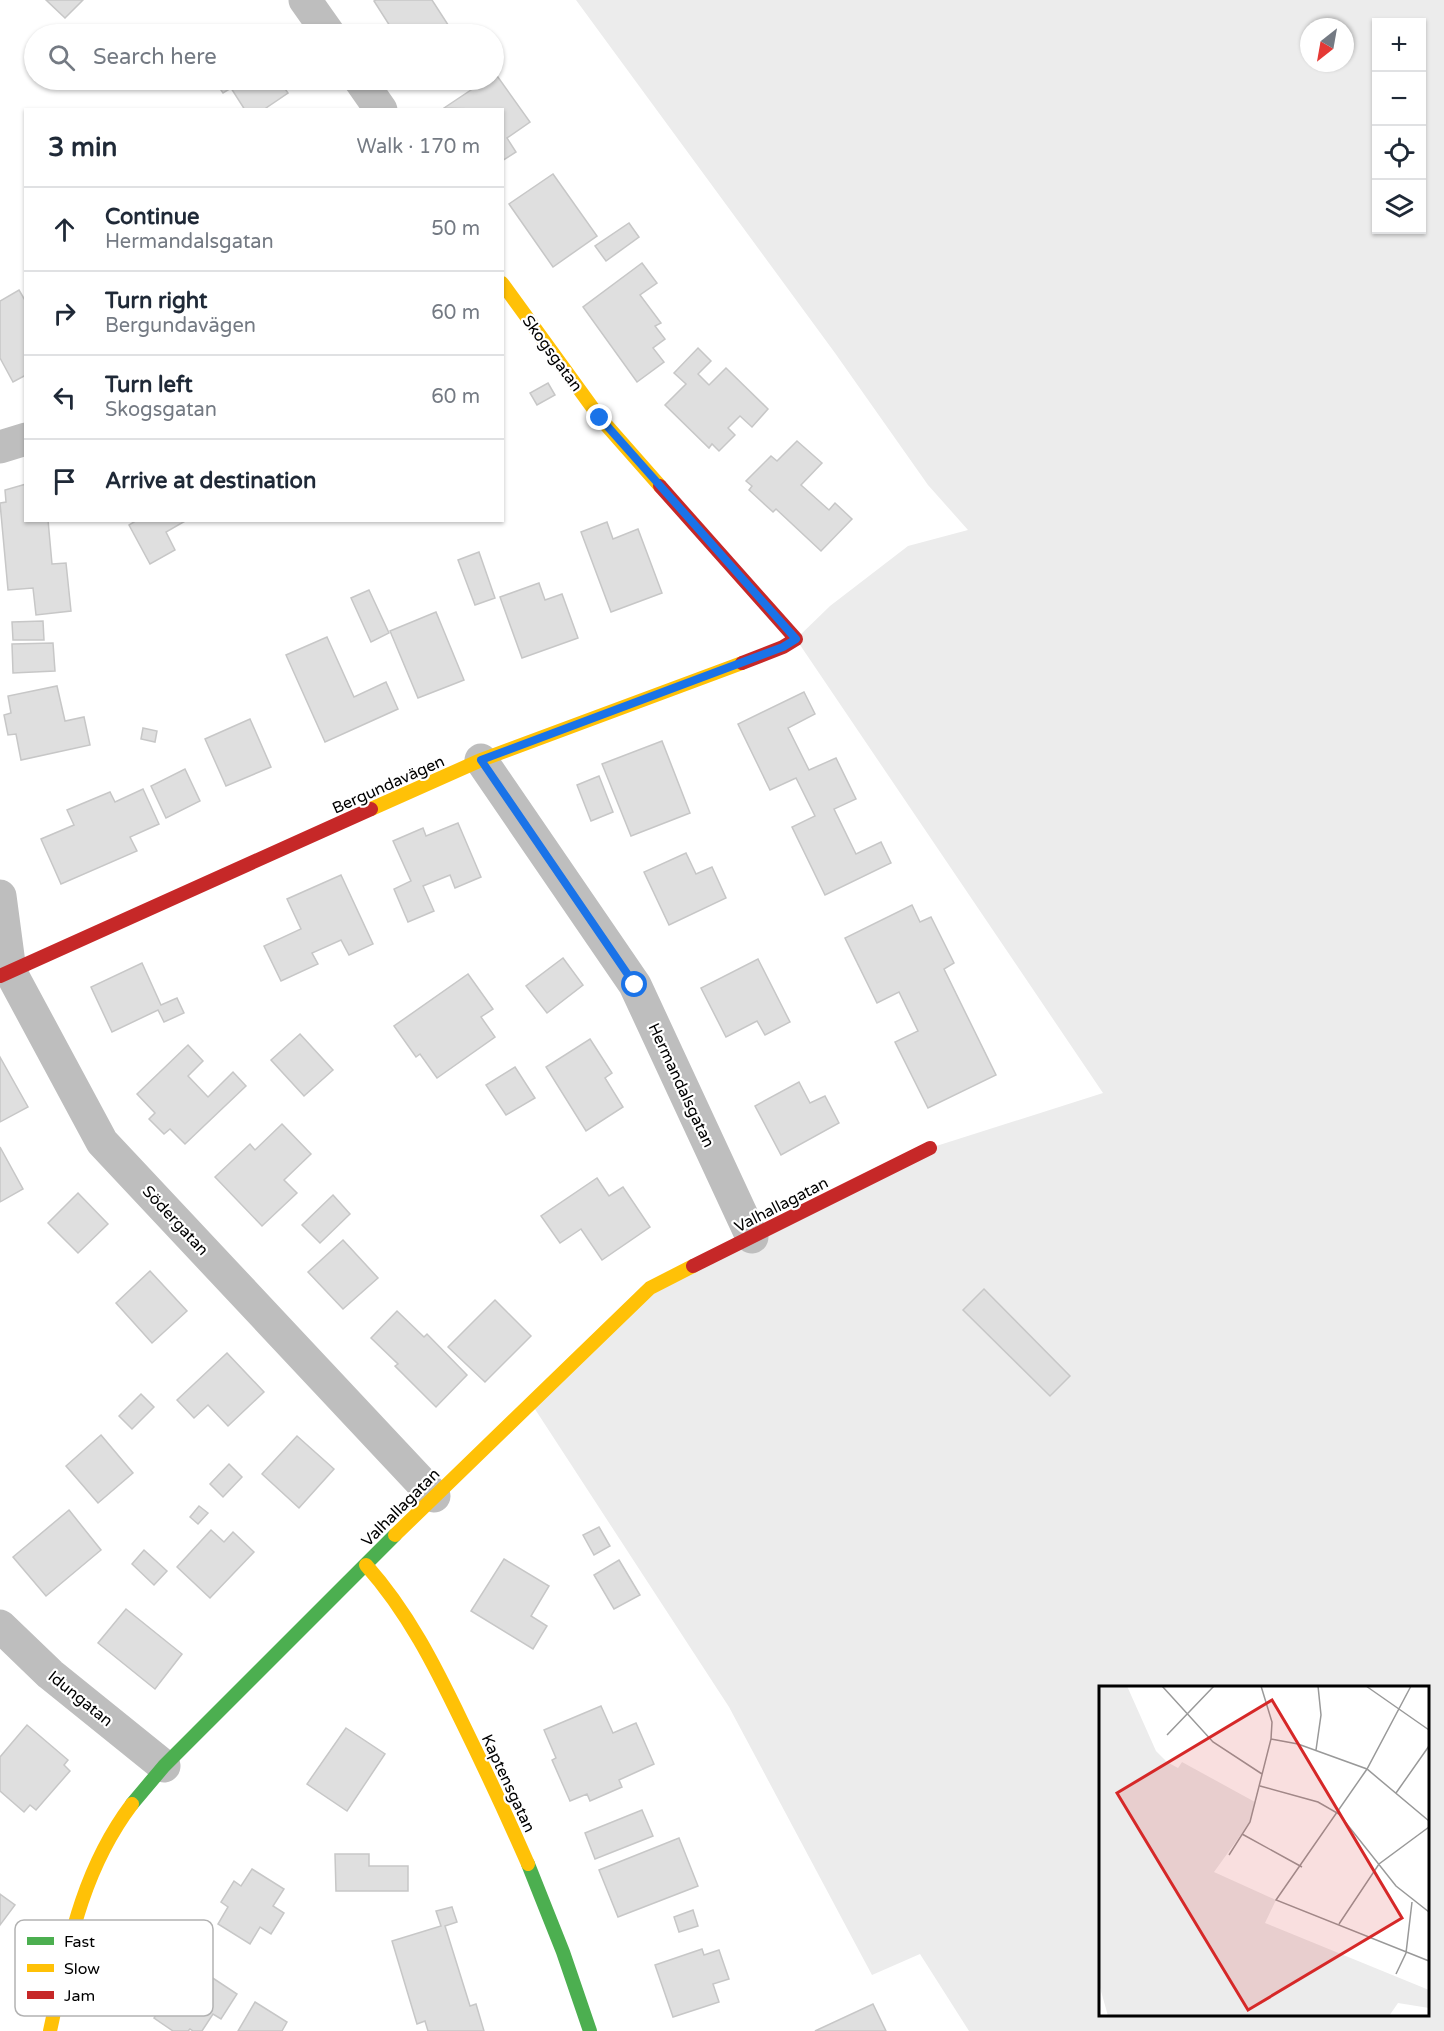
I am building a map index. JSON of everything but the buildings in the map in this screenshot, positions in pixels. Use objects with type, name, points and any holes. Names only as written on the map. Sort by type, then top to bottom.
[{"type":"street","points":[[306,0],[322,24]]},
{"type":"street","points":[[367,90],[380,108]]},
{"type":"street","name":"Skogsgatan","points":[[504,286],[600,418],[796,639]]},
{"type":"street","points":[[0,447],[24,440]]},
{"type":"street","name":"Bergundavägen","points":[[5,974],[481,760],[783,647],[796,639]]},
{"type":"street","name":"Hermandalsgatan","points":[[481,760],[635,985],[753,1237]]},
{"type":"street","name":"Södergatan","points":[[0,896],[5,974],[102,1142],[434,1496]]},
{"type":"street","name":"Valhallagatan","points":[[75,1920],[88,1880],[104,1846],[128,1808],[164,1766],[434,1496],[650,1288],[930,1148]]},
{"type":"street","name":"Kaptensgatan","points":[[366,1565],[391,1594],[426,1650],[490,1777],[533,1877],[576,1987],[590,2031]]},
{"type":"street","name":"Idungatan","points":[[0,1626],[50,1674],[164,1766]]},
{"type":"street","name":"Valhallagatan","points":[[50,2031],[53,2016]]},
{"type":"shaded area","points":[[576,0],[1444,0],[1444,2031],[969,2031],[920,1954],[872,1975],[729,1707],[531,1403],[650,1288],[930,1148],[1103,1093],[796,639],[830,606],[908,546],[968,530],[928,485],[835,353]]},
{"type":"traffic: fast","points":[[132,1804],[164,1766],[395,1535]]},
{"type":"traffic: fast","points":[[528,1864],[563,1952],[590,2031]]},
{"type":"traffic: slow","points":[[504,286],[600,418],[660,486]]},
{"type":"traffic: slow","points":[[371,809],[481,760],[742,663]]},
{"type":"traffic: slow","points":[[395,1535],[650,1288],[693,1266]]},
{"type":"traffic: slow","points":[[366,1565],[395,1601],[431,1660],[528,1864]]},
{"type":"traffic: slow","points":[[76,1920],[100,1857],[114,1830],[132,1804]]},
{"type":"traffic: slow","points":[[50,2031],[53,2016]]},
{"type":"traffic: jam","points":[[660,486],[796,639],[783,647],[742,663]]},
{"type":"traffic: jam","points":[[0,976],[371,809]]},
{"type":"traffic: jam","points":[[693,1266],[930,1148]]},
{"type":"route","points":[[600,418],[796,639],[783,647],[481,760],[635,985]]}]
